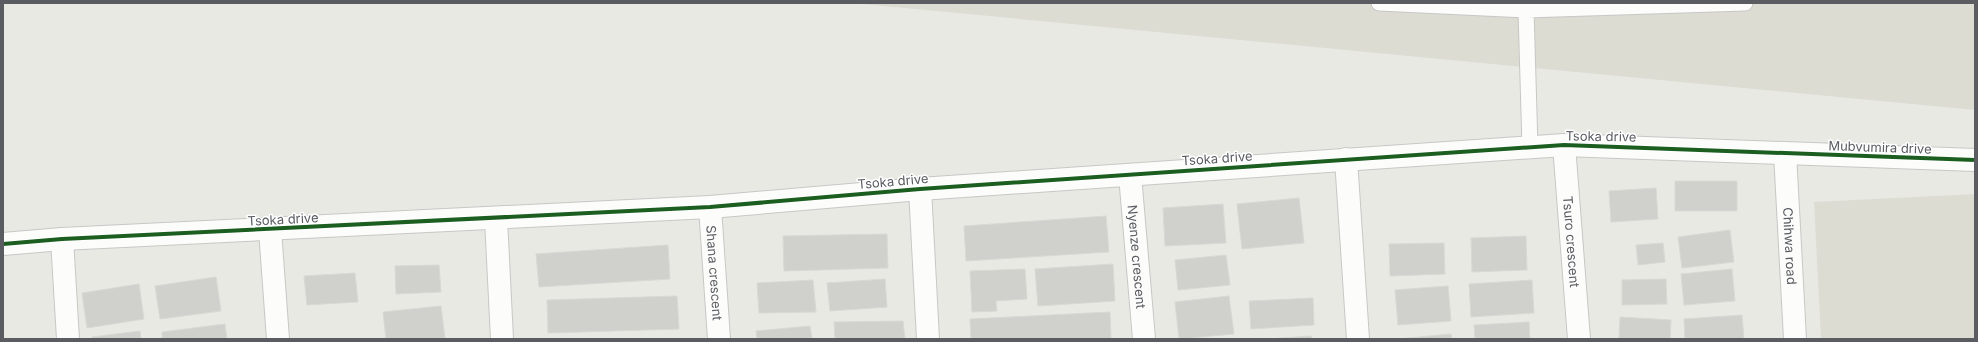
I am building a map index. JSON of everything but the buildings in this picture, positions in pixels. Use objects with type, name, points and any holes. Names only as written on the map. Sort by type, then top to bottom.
[{"type":"street","name":"Tsoka drive","points":[[3,244],[62,239],[496,219],[710,207],[920,189],[1564,145],[1785,154]]},
{"type":"street","name":"Tsuro crescent","points":[[1564,145],[1579,339]]},
{"type":"street","name":"Mubvumira drive","points":[[1785,154],[1975,160]]},
{"type":"street","name":"Chihwa road","points":[[1785,154],[1795,339]]},
{"type":"street","points":[[1346,159],[1358,339]]},
{"type":"street","name":"Nyenze crescent","points":[[1130,175],[1144,339]]},
{"type":"street","points":[[920,189],[928,339]]},
{"type":"street","name":"Shana crescent","points":[[710,207],[719,339]]},
{"type":"street","points":[[496,219],[502,339]]},
{"type":"street","points":[[270,230],[278,339]]},
{"type":"street","points":[[62,239],[68,339]]},
{"type":"lane","points":[[1379,3],[1526,10],[1745,3]]},
{"type":"lane","points":[[1526,10],[1530,148]]},
{"type":"shaded area","points":[[852,3],[1975,3],[1975,110]]},
{"type":"shaded area","points":[[1975,194],[1975,339],[1821,339],[1814,202]]},
{"type":"cycle path","points":[[3,244],[62,239],[710,207],[920,189],[1564,145],[1975,160]]}]
